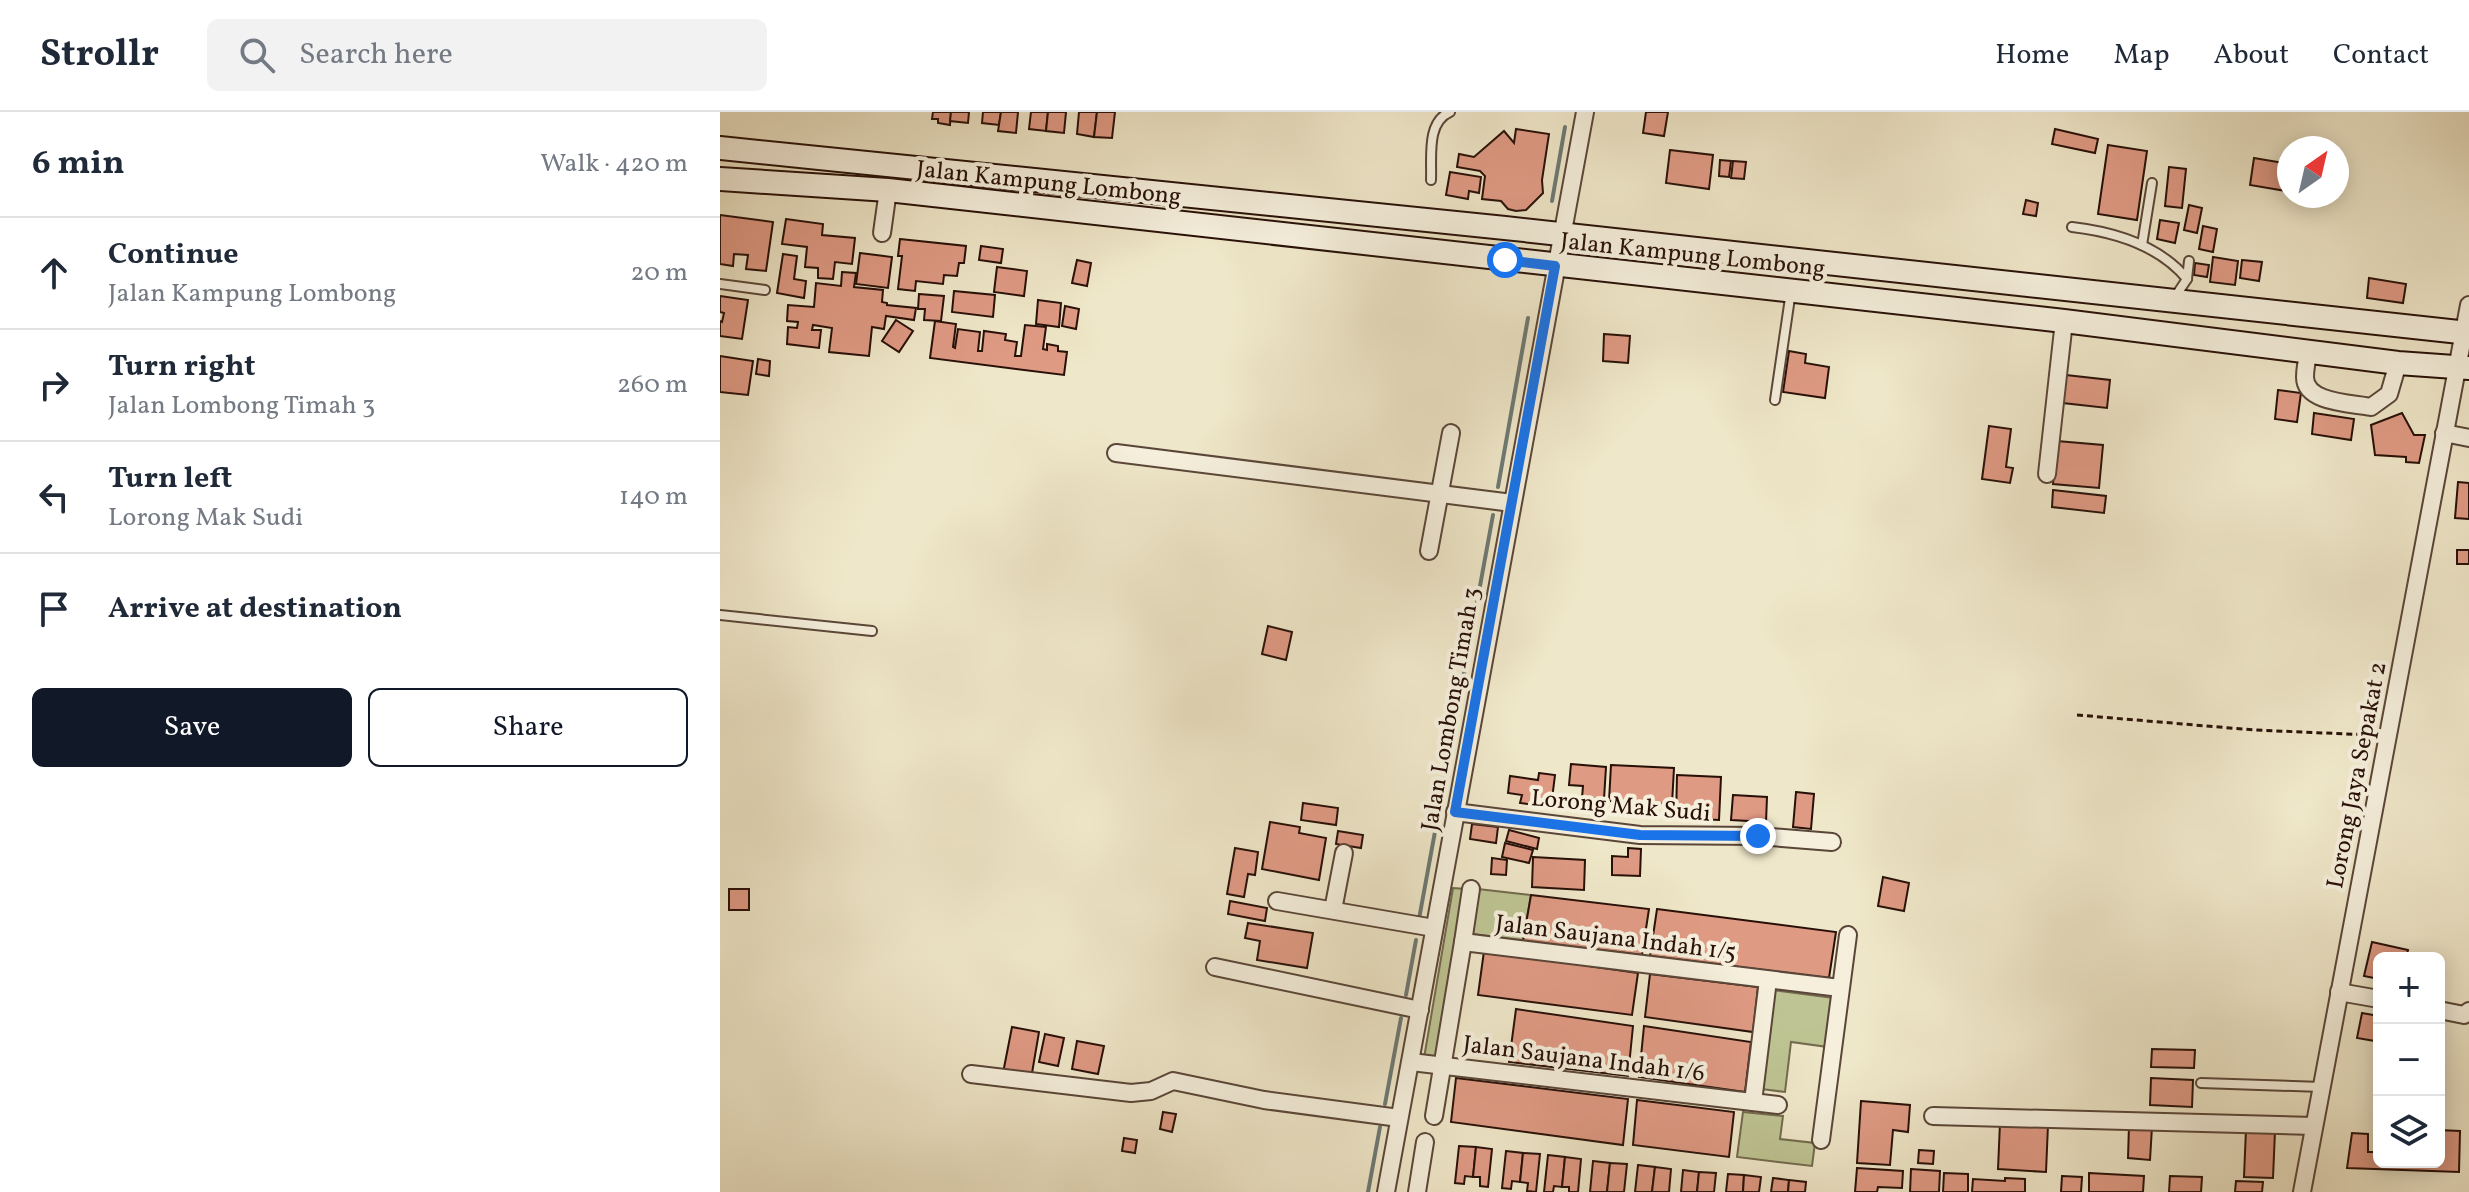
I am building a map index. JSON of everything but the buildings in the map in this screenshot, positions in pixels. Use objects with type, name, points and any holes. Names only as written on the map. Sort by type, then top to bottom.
[{"type":"street","name":"Jalan Lombong Timah 3","points":[[1386,1192],[1585,112]]},
{"type":"street","name":"Jalan Kampung Lombong","points":[[722,147],[1561,234],[2466,333]]},
{"type":"street","name":"Jalan Kampung Lombong","points":[[720,179],[888,190],[2064,321],[2398,363],[2463,367]]},
{"type":"street","points":[[882,233],[888,190]]},
{"type":"street","name":"Lorong Jaya Sepakat 2","points":[[2302,1192],[2444,433],[2463,367],[2469,305]]},
{"type":"street","points":[[2047,474],[2064,321]]},
{"type":"street","points":[[2309,350],[2305,378],[2314,396],[2371,407],[2389,394],[2398,363]]},
{"type":"street","points":[[1429,551],[1451,433]]},
{"type":"street","points":[[2444,433],[2469,438]]},
{"type":"street","points":[[1116,453],[1512,503]]},
{"type":"street","name":"Lorong Mak Sudi","points":[[1455,812],[1640,835],[1758,836],[1832,842]]},
{"type":"street","points":[[1333,910],[1344,853]]},
{"type":"street","points":[[1463,942],[1471,889]]},
{"type":"street","points":[[1277,901],[1434,928]]},
{"type":"street","points":[[1821,1140],[1848,935]]},
{"type":"street","name":"Jalan Saujana Indah 1/5","points":[[1434,1116],[1463,942],[1840,988]]},
{"type":"street","points":[[1215,967],[1420,1010]]},
{"type":"street","points":[[1753,1102],[1768,980]]},
{"type":"street","points":[[2339,992],[2373,998]]},
{"type":"street","points":[[2445,1011],[2464,1015],[2469,1011]]},
{"type":"street","name":"Jalan Saujana Indah 1/6","points":[[1411,1062],[1778,1105]]},
{"type":"street","points":[[971,1074],[1131,1093],[1151,1091],[1173,1081],[1264,1100],[1399,1118]]},
{"type":"street","points":[[1933,1116],[2314,1126]]},
{"type":"street","points":[[1417,1192],[1425,1142]]},
{"type":"lane","points":[[1431,180],[1434,126],[1450,112]]},
{"type":"lane","points":[[2142,245],[2152,183]]},
{"type":"lane","points":[[2072,227],[2101,231],[2142,245],[2172,262],[2187,279]]},
{"type":"lane","points":[[2173,301],[2187,279],[2189,261]]},
{"type":"lane","points":[[720,284],[765,290]]},
{"type":"lane","points":[[1775,400],[1791,290]]},
{"type":"lane","points":[[720,615],[872,631]]},
{"type":"lane","points":[[2201,1083],[2322,1087]]},
{"type":"path","points":[[2077,715],[2254,730],[2387,736]]},
{"type":"green space","points":[[1453,888],[1466,889],[1437,1060],[1424,1058]]},
{"type":"green space","points":[[1478,889],[1531,895],[1523,941],[1473,934]]},
{"type":"green space","points":[[1773,990],[1834,998],[1828,1047],[1791,1042],[1785,1092],[1761,1089]]},
{"type":"green space","points":[[1743,1112],[1783,1116],[1780,1139],[1815,1143],[1812,1166],[1737,1157]]},
{"type":"waterway","points":[[1552,201],[1565,127]]},
{"type":"waterway","points":[[1498,487],[1528,318]]},
{"type":"waterway","points":[[1419,919],[1493,515]]},
{"type":"waterway","points":[[1406,995],[1416,940]]},
{"type":"waterway","points":[[1385,1104],[1401,1018]]},
{"type":"waterway","points":[[1368,1192],[1380,1127]]},
{"type":"route","points":[[1505,260],[1555,266],[1455,812],[1640,835],[1758,836]]}]
